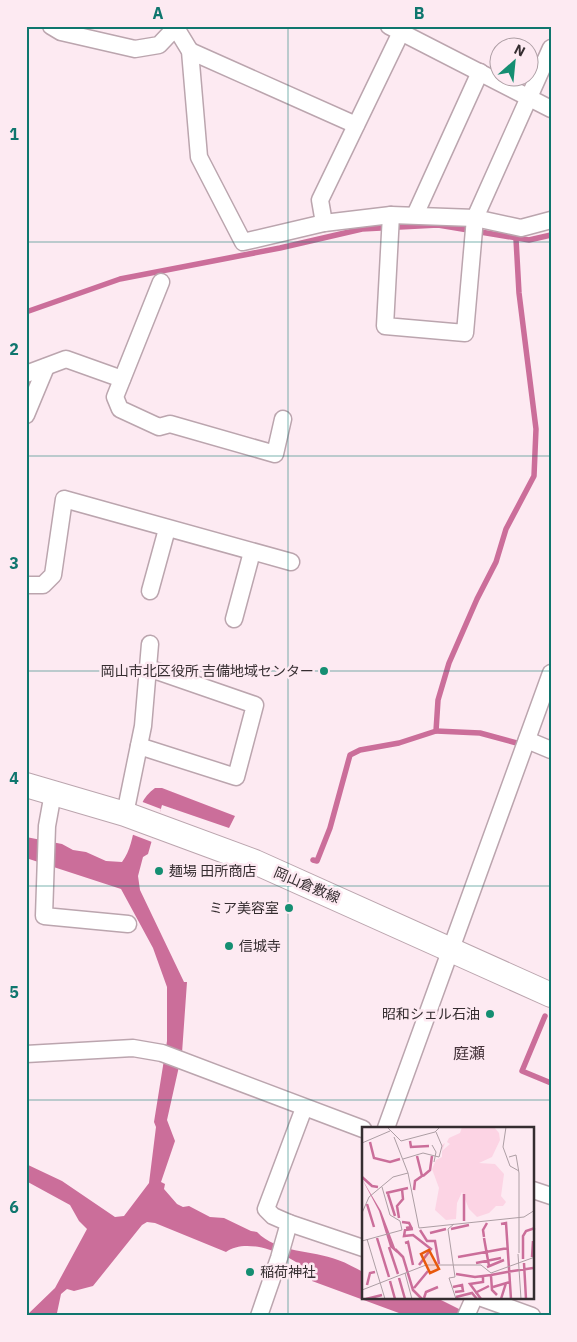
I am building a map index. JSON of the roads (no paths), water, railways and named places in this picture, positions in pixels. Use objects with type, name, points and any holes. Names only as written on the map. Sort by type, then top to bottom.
[{"type":"main road","name":"岡山倉敷線","points":[[26,785],[139,819],[255,862],[551,995]]},
{"type":"street","points":[[51,26],[61,32],[135,48],[159,45],[176,27],[190,51],[199,157],[243,242],[324,223],[391,223],[415,215],[474,226],[521,228],[551,220]]},
{"type":"street","points":[[324,223],[320,200],[356,125],[398,28],[551,109]]},
{"type":"street","points":[[391,223],[385,326],[465,333],[474,226],[551,48]]},
{"type":"street","points":[[190,51],[356,125]]},
{"type":"street","points":[[415,215],[480,72]]},
{"type":"street","points":[[161,282],[115,397],[120,409],[159,427],[170,424],[276,454],[283,419]]},
{"type":"street","points":[[26,374],[66,359],[122,379]]},
{"type":"street","points":[[26,415],[46,367]]},
{"type":"street","points":[[26,585],[43,585],[53,575],[64,499],[291,562]]},
{"type":"street","points":[[150,591],[167,529]]},
{"type":"street","points":[[234,619],[252,552]]},
{"type":"street","points":[[139,819],[139,746],[143,726],[150,644]]},
{"type":"street","points":[[139,746],[236,777],[255,705],[148,668]]},
{"type":"street","points":[[386,1127],[551,673]]},
{"type":"street","points":[[525,744],[551,750]]},
{"type":"street","points":[[52,793],[46,841],[44,916],[128,924]]},
{"type":"street","points":[[26,1054],[133,1048],[162,1053],[362,1130]]},
{"type":"street","points":[[304,1108],[266,1209],[273,1216],[362,1248]]},
{"type":"street","points":[[534,1190],[551,1196]]},
{"type":"street","points":[[259,1316],[289,1222]]},
{"type":"street","points":[[488,1300],[532,1316]]},
{"type":"waterway","points":[[26,312],[120,279],[280,248],[362,229],[438,225],[529,240],[551,235]]},
{"type":"waterway","points":[[313,860],[317,861],[330,828],[350,755],[360,750],[399,743],[436,731],[438,700],[449,663],[477,599],[496,562],[506,529],[534,476],[536,429],[519,293],[516,239]]},
{"type":"waterway","points":[[436,731],[480,733],[524,745]]},
{"type":"waterway","points":[[545,1016],[522,1071],[551,1083]]},
{"type":"place","name":"岡山市北区役所 吉備地域センター","points":[[324,671]]},
{"type":"place","name":"麺場 田所商店","points":[[159,871]]},
{"type":"place","name":"ミア美容室","points":[[289,908]]},
{"type":"place","name":"信城寺","points":[[229,946]]},
{"type":"place","name":"昭和シェル石油","points":[[490,1014]]},
{"type":"place","name":"稲荷神社","points":[[250,1272]]},
{"type":"district","name":"庭瀬","points":[[469,1053]]}]
